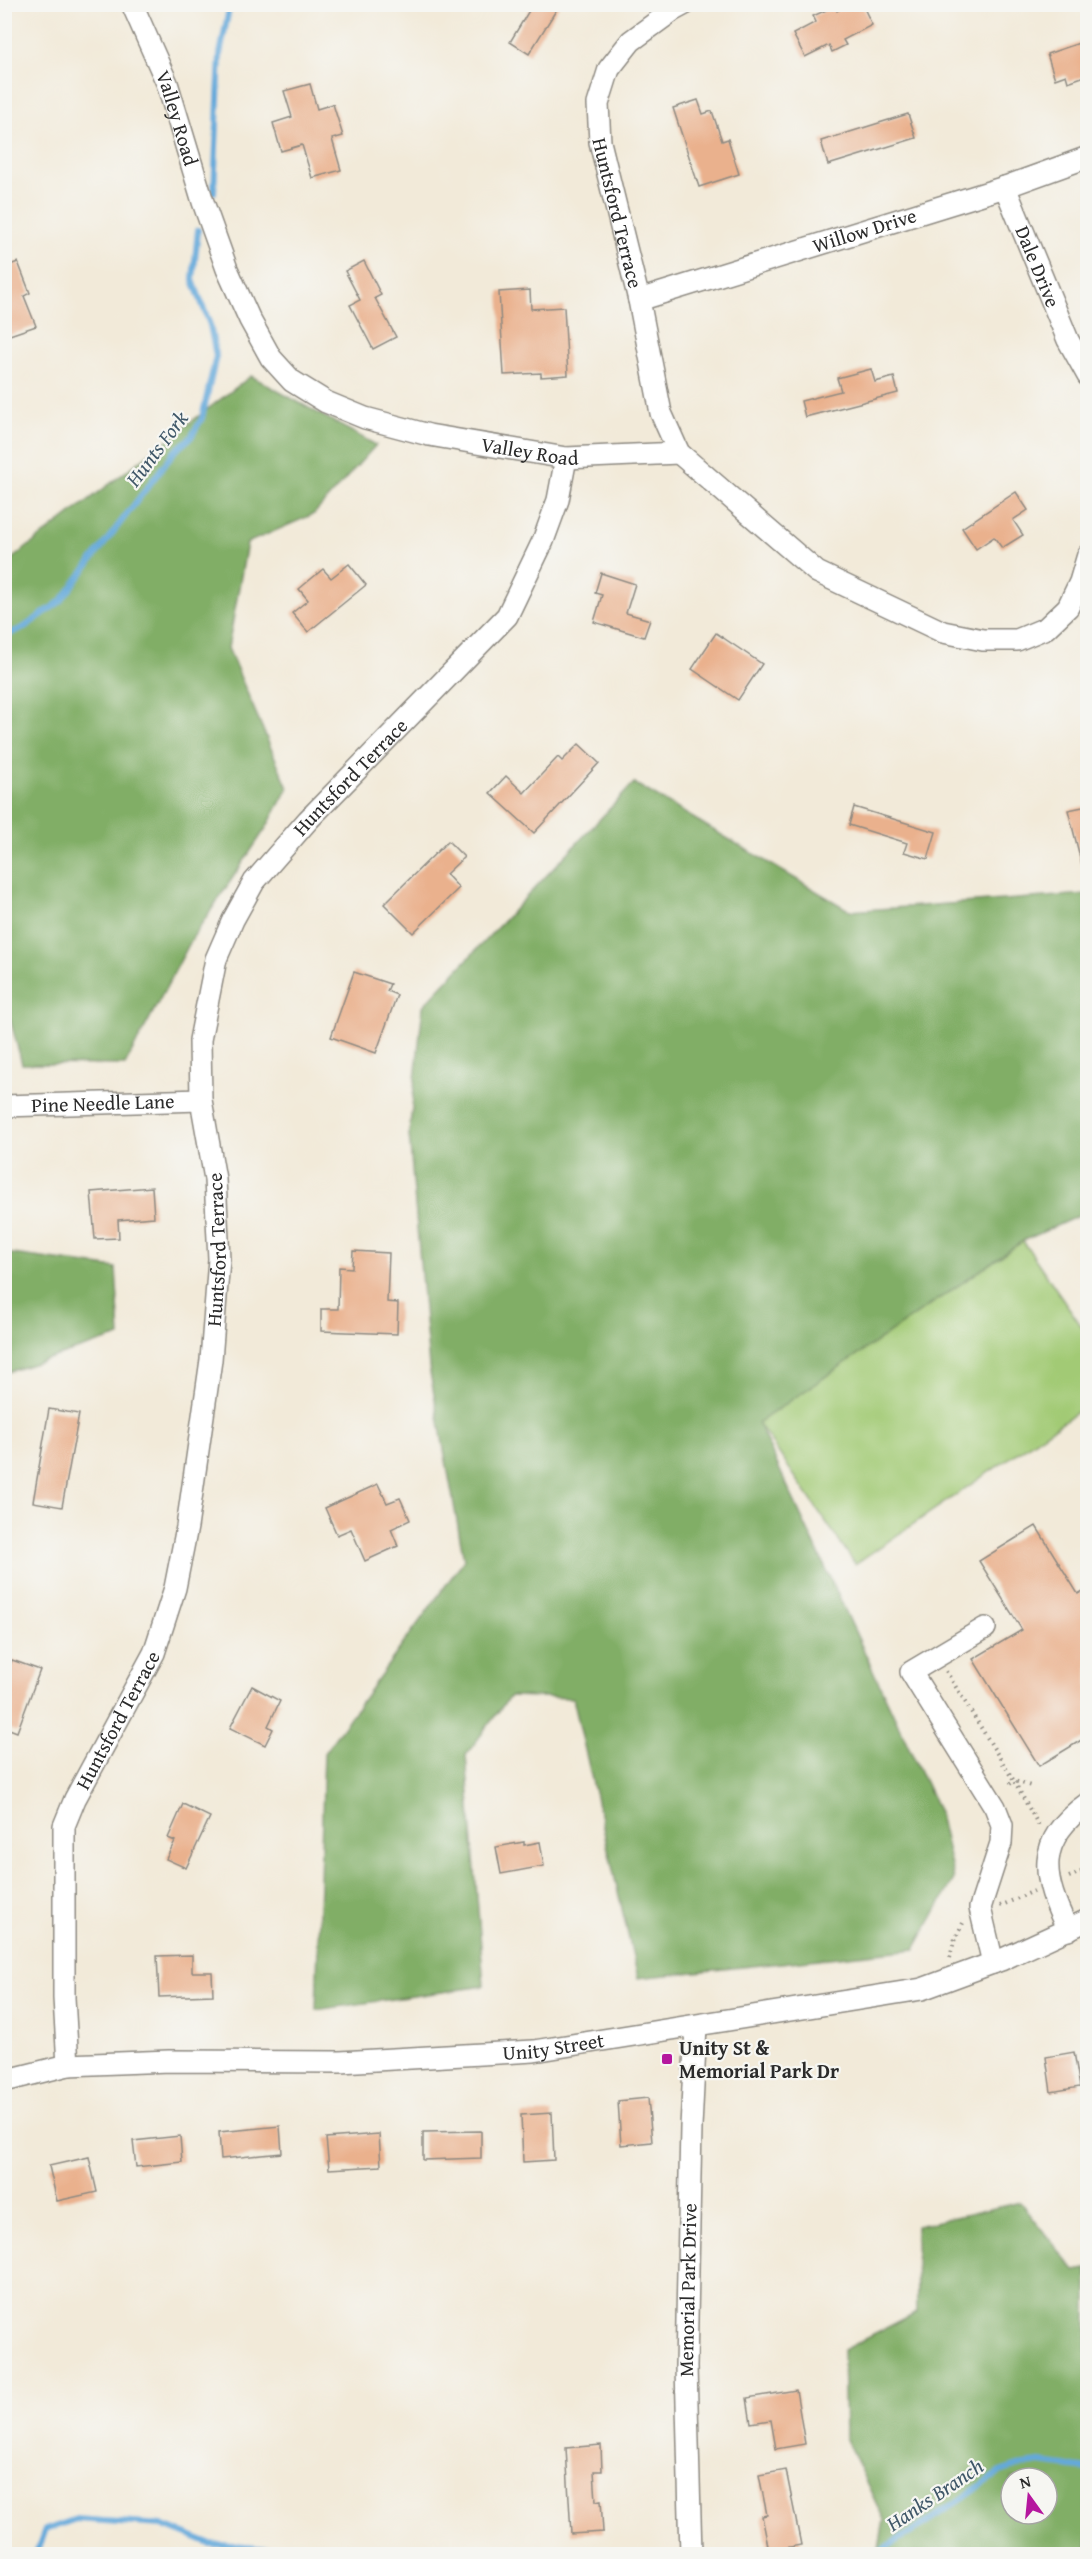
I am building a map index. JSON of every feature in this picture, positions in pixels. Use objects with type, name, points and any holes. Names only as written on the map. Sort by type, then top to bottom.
[{"type":"street","name":"Valley Road","points":[[132,4],[167,84],[203,202],[227,269],[250,320],[271,358],[292,381],[326,402],[365,418],[429,435],[566,458],[679,453]]},
{"type":"street","name":"Huntsford Terrace","points":[[679,453],[661,413],[639,300],[600,142],[598,104],[609,69],[631,41],[684,4]]},
{"type":"street","name":"Willow Drive","points":[[639,300],[1005,187],[1088,157]]},
{"type":"street","name":"Dale Drive","points":[[1005,187],[1068,340],[1088,376]]},
{"type":"street","points":[[679,453],[817,572],[943,632],[983,640],[1017,640],[1046,628],[1068,607],[1080,582],[1088,555]]},
{"type":"street","name":"Huntsford Terrace","points":[[68,2065],[64,1998],[64,1826],[75,1799],[154,1653],[175,1588],[187,1527],[207,1389],[219,1259],[215,1179],[201,1100],[200,1040],[216,959],[233,920],[254,882],[308,820],[507,616],[543,541],[558,500],[566,458]]},
{"type":"street","name":"Pine Needle Lane","points":[[4,1106],[201,1100]]},
{"type":"street","points":[[985,1628],[911,1672],[995,1807],[1002,1825],[1001,1843],[980,1908],[993,1964]]},
{"type":"street","points":[[1068,1930],[1052,1897],[1047,1874],[1050,1848],[1063,1824],[1088,1803]]},
{"type":"street","name":"Unity Street","points":[[4,2081],[68,2065],[169,2061],[340,2062],[534,2051],[922,1989],[993,1964],[1088,1920]]},
{"type":"street","name":"Memorial Park Drive","points":[[691,2554],[686,2367],[691,2127],[696,2026]]},
{"type":"path","points":[[944,1667],[1012,1782],[1032,1809],[1050,1848]]},
{"type":"path","points":[[1012,1782],[1030,1786]]},
{"type":"green space","points":[[251,376],[376,445],[314,514],[247,543],[228,648],[288,788],[266,828],[193,937],[125,1065],[22,1064],[4,996],[5,564]]},
{"type":"green space","points":[[634,783],[850,911],[1087,894],[1087,1212],[1023,1241],[758,1423],[938,1810],[954,1879],[915,1949],[638,1978],[573,1698],[510,1696],[466,1755],[484,1986],[316,2010],[324,1753],[464,1560],[429,1367],[409,1134],[423,1006]]},
{"type":"green space","points":[[1023,1241],[1087,1334],[1087,1405],[855,1564],[758,1423]]},
{"type":"green space","points":[[5,1253],[116,1268],[120,1336],[5,1373]]},
{"type":"green space","points":[[1020,2202],[1075,2271],[1087,2269],[1087,2554],[878,2554],[884,2520],[845,2437],[843,2350],[917,2312],[916,2226]]},
{"type":"building","points":[[533,4],[560,4],[529,54],[510,42]]},
{"type":"building","points":[[849,4],[862,4],[872,25],[843,40],[846,45],[832,52],[829,45],[805,57],[793,34],[816,22],[813,16],[835,6],[837,11]]},
{"type":"building","points":[[1088,40],[1088,75],[1068,82],[1066,75],[1055,79],[1047,54]]},
{"type":"building","points":[[310,84],[317,109],[333,104],[343,136],[332,139],[341,170],[312,178],[302,145],[281,151],[273,123],[292,117],[284,91]]},
{"type":"building","points":[[698,100],[703,114],[712,111],[722,141],[728,139],[739,174],[699,187],[673,108]]},
{"type":"building","points":[[908,114],[916,138],[828,165],[821,141]]},
{"type":"building","points":[[364,261],[381,295],[375,298],[396,337],[373,349],[350,305],[360,300],[345,271]]},
{"type":"building","points":[[18,262],[30,293],[24,296],[36,326],[4,337],[4,267]]},
{"type":"building","points":[[530,290],[531,309],[564,307],[568,375],[541,377],[541,373],[504,375],[499,292]]},
{"type":"building","points":[[871,369],[875,382],[894,377],[898,393],[805,417],[801,401],[841,391],[837,378]]},
{"type":"building","points":[[1016,492],[1028,510],[1013,520],[1023,535],[1002,548],[994,537],[976,549],[962,528]]},
{"type":"building","points":[[349,564],[366,585],[308,632],[292,613],[308,600],[299,589],[323,569],[331,578]]},
{"type":"building","points":[[601,573],[635,584],[626,613],[650,620],[644,637],[594,622],[602,595],[595,593]]},
{"type":"building","points":[[716,633],[762,664],[738,700],[692,669]]},
{"type":"building","points":[[579,744],[599,763],[534,833],[490,793],[506,776],[524,793],[558,757],[562,761]]},
{"type":"building","points":[[1088,806],[1088,865],[1082,865],[1068,810]]},
{"type":"building","points":[[854,807],[936,832],[928,859],[904,852],[907,843],[849,825]]},
{"type":"building","points":[[448,841],[464,857],[446,874],[459,888],[413,933],[384,904]]},
{"type":"building","points":[[354,972],[390,984],[387,991],[397,995],[376,1053],[331,1037]]},
{"type":"building","points":[[152,1187],[154,1217],[118,1220],[119,1238],[95,1239],[91,1192]]},
{"type":"building","points":[[353,1251],[389,1253],[387,1302],[398,1303],[397,1334],[321,1331],[321,1309],[338,1309],[339,1267],[352,1268]]},
{"type":"building","points":[[49,1409],[79,1414],[62,1507],[33,1502]]},
{"type":"building","points":[[378,1484],[387,1503],[400,1498],[410,1520],[391,1529],[398,1546],[365,1561],[351,1529],[337,1535],[325,1508]]},
{"type":"building","points":[[1036,1526],[1078,1594],[1088,1588],[1088,1736],[1039,1766],[973,1659],[1022,1630],[979,1561]]},
{"type":"building","points":[[12,1660],[40,1670],[17,1732],[4,1727],[4,1680]]},
{"type":"building","points":[[252,1686],[280,1701],[268,1726],[273,1729],[265,1745],[230,1728]]},
{"type":"building","points":[[183,1804],[210,1817],[186,1868],[166,1859],[175,1841],[168,1838]]},
{"type":"building","points":[[524,1842],[524,1845],[540,1842],[544,1866],[501,1874],[496,1847]]},
{"type":"building","points":[[192,1955],[192,1972],[212,1972],[213,1995],[159,1997],[157,1956]]},
{"type":"building","points":[[1074,2052],[1080,2087],[1051,2092],[1046,2057]]},
{"type":"building","points":[[648,2098],[652,2142],[621,2145],[618,2101]]},
{"type":"building","points":[[552,2113],[554,2160],[523,2162],[521,2115]]},
{"type":"building","points":[[280,2126],[282,2153],[221,2159],[219,2132]]},
{"type":"building","points":[[481,2131],[481,2158],[423,2160],[423,2132]]},
{"type":"building","points":[[379,2134],[381,2166],[329,2169],[326,2138]]},
{"type":"building","points":[[180,2136],[182,2162],[136,2167],[133,2141]]},
{"type":"building","points":[[89,2157],[97,2192],[57,2201],[49,2166]]},
{"type":"building","points":[[796,2390],[805,2444],[776,2449],[771,2420],[751,2423],[747,2398]]},
{"type":"building","points":[[601,2445],[602,2471],[594,2471],[596,2501],[601,2500],[603,2532],[571,2534],[566,2448]]},
{"type":"building","points":[[786,2470],[801,2545],[769,2551],[762,2516],[767,2515],[759,2475]]},
{"type":"waterway","name":"Hunts Fork","points":[[214,192],[220,54],[230,4]]},
{"type":"waterway","name":"Hunts Fork","points":[[4,636],[23,628],[61,601],[174,452],[191,437],[202,418],[216,356],[210,325],[193,280],[198,230]]},
{"type":"waterway","name":"Hanks Branch","points":[[875,2554],[922,2526],[1000,2472],[1018,2466],[1040,2463],[1088,2469]]},
{"type":"waterway","name":"Hanks Branch","points":[[36,2554],[45,2530],[76,2519],[162,2525],[210,2544],[331,2554]]},
{"type":"place","name":"Unity St & Memorial Park Dr","points":[[667,2059]]}]
